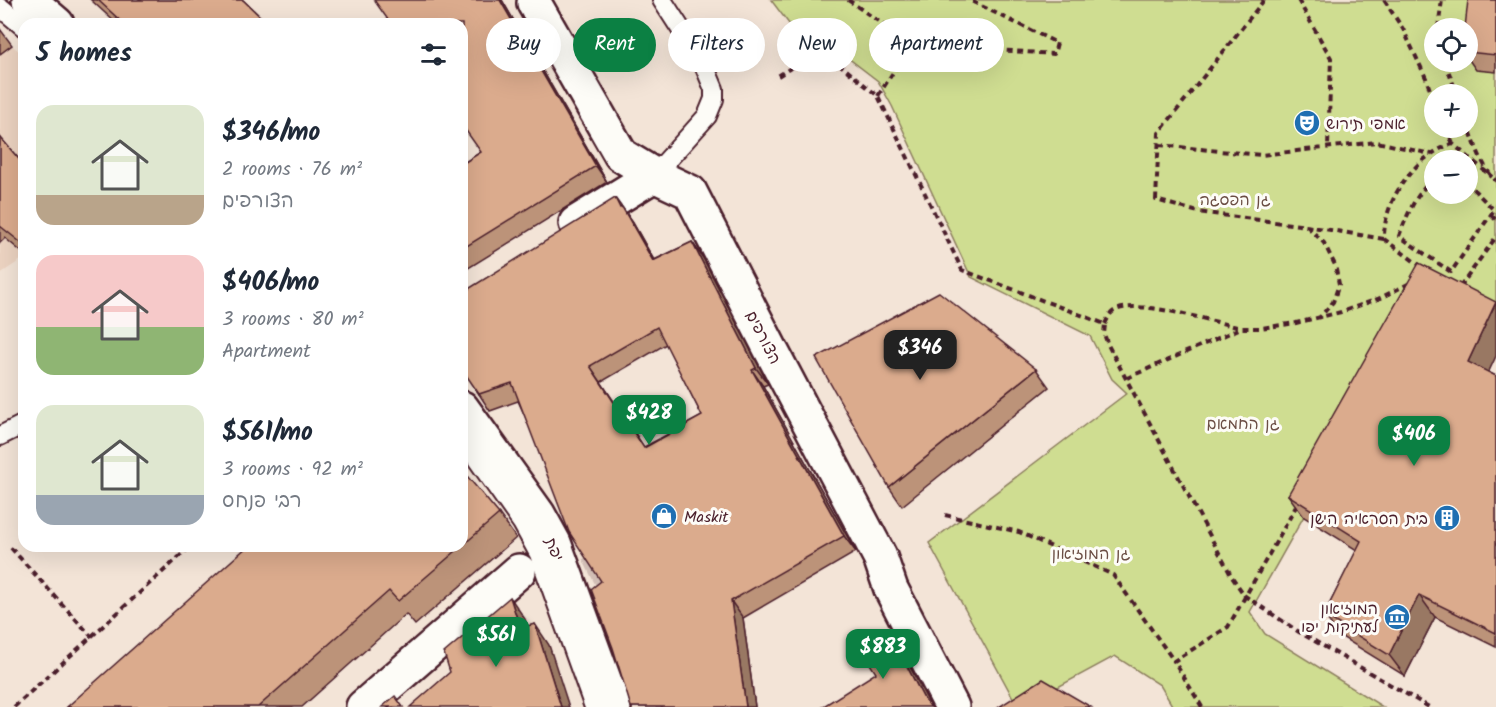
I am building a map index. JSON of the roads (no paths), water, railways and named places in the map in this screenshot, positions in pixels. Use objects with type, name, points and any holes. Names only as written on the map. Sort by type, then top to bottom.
[{"type":"street","points":[[28,0],[50,18]]},
{"type":"street","name":"הצורפים","points":[[534,3],[621,155],[654,175],[690,192],[817,461],[880,557],[891,589],[952,707]]},
{"type":"street","points":[[553,237],[654,175]]},
{"type":"street","name":"יפת","points":[[468,416],[538,514],[554,543],[614,707]]},
{"type":"street","points":[[363,707],[519,571]]},
{"type":"lane","points":[[654,175],[707,116],[714,99],[714,88],[704,65],[662,0]]},
{"type":"lane","points":[[0,7],[18,22]]},
{"type":"lane","points":[[0,436],[18,427]]},
{"type":"lane","name":"יפת","points":[[468,446],[522,523],[539,554],[594,707]]},
{"type":"tunnel","points":[[590,574],[634,552]]},
{"type":"place","name":"אמפי תירוש","points":[[1307,123]]},
{"type":"place","name":"Maskit","points":[[664,516]]},
{"type":"place","name":"בית הסראיה הישן","points":[[1447,518]]},
{"type":"place","name":"המוזיאון לעתיקות יפו","points":[[1397,617]]},
{"type":"park label","name":"גן הפסגה","points":[[1235,199]]},
{"type":"park label","name":"גן החמאם","points":[[1243,423]]},
{"type":"park label","name":"גן המוזיאון","points":[[1091,553]]}]
